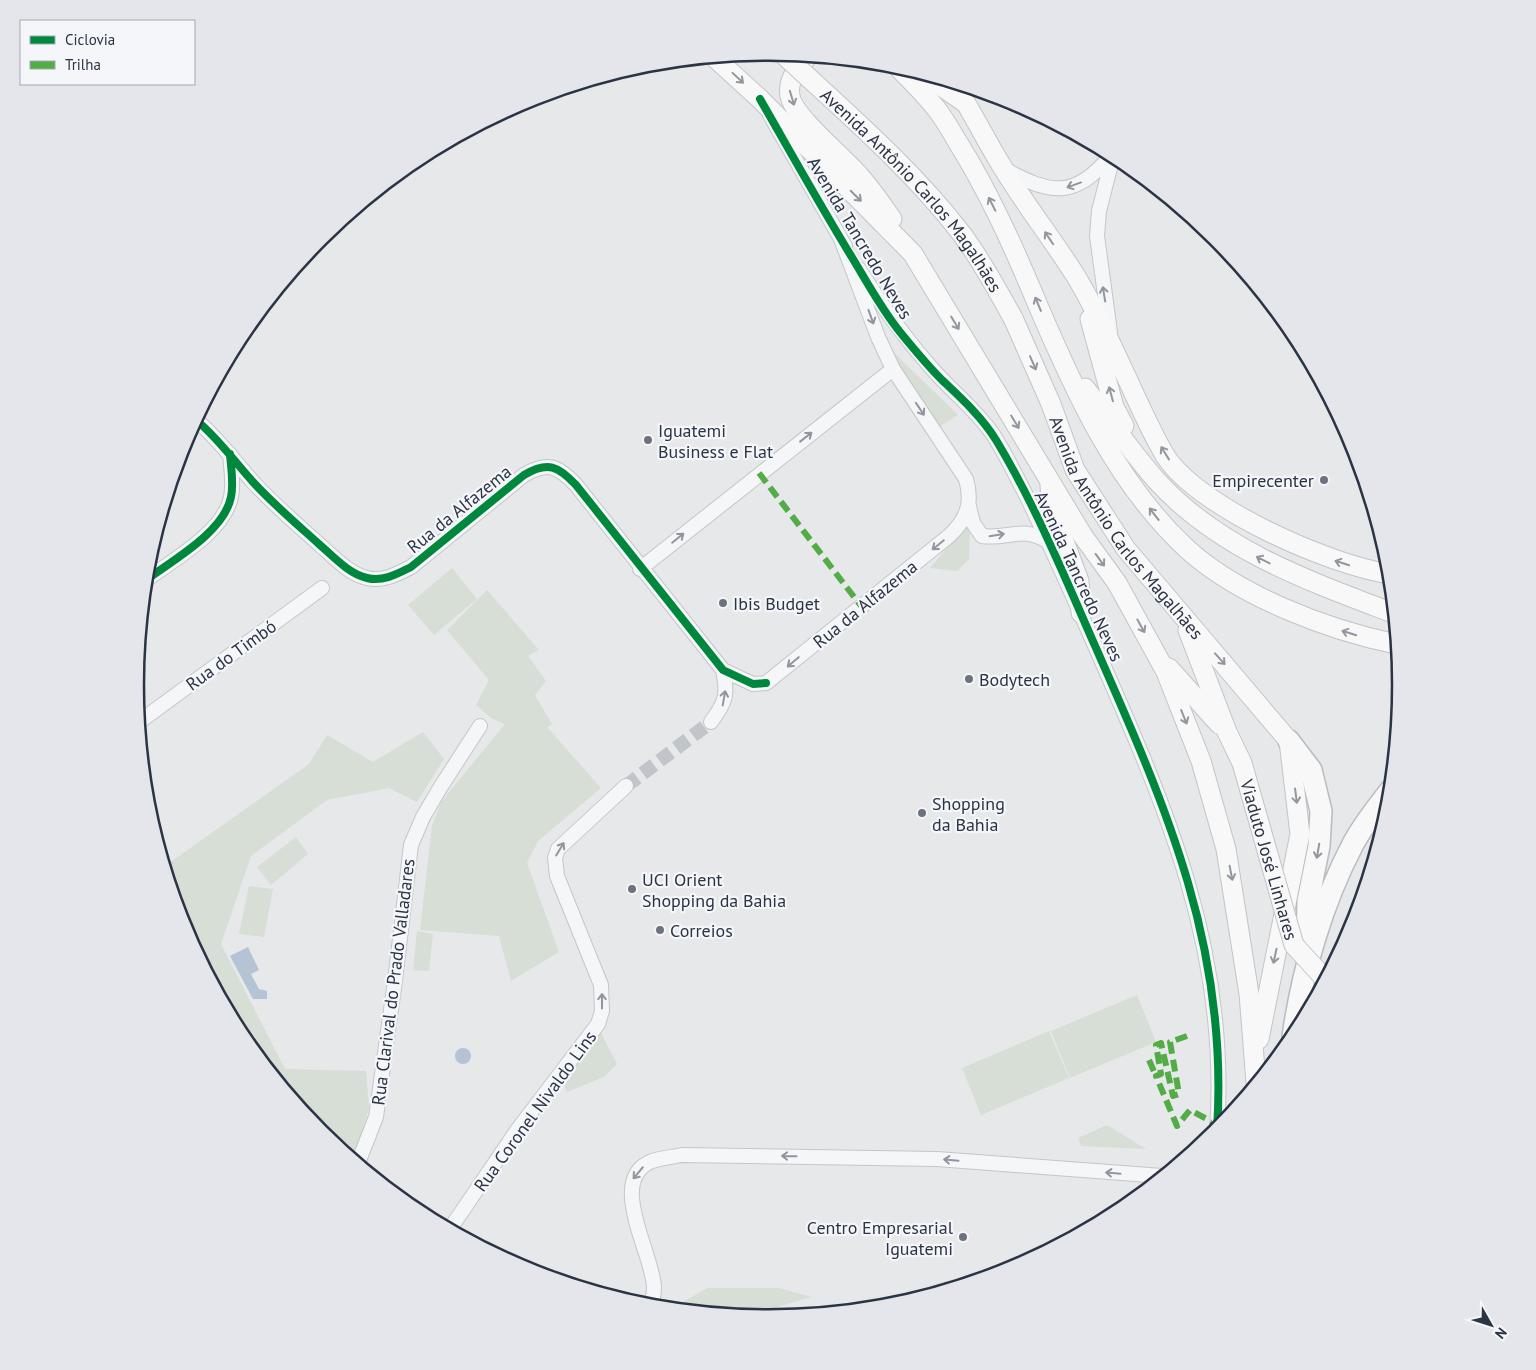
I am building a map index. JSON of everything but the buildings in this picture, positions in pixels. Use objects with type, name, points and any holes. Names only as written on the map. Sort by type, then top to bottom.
[{"type":"highway","points":[[1289,741],[1311,770],[1321,811],[1319,846],[1308,901],[1315,977]]},
{"type":"highway","points":[[1295,1018],[1297,1006],[1315,977],[1319,926],[1353,842],[1380,804]]},
{"type":"main road","name":"Avenida Antônio Carlos Magalhães","points":[[792,62],[900,165],[937,204],[962,235],[1013,318],[1051,404],[1075,470],[1126,548],[1184,620],[1225,664],[1289,741]]},
{"type":"main road","points":[[802,63],[795,70],[790,85],[790,97],[797,111],[857,173],[884,207],[1049,480],[1052,509],[1079,581],[1081,614]]},
{"type":"main road","points":[[721,64],[760,99],[914,254]]},
{"type":"main road","name":"Avenida Antônio Carlos Magalhães","points":[[907,77],[938,111],[972,165],[1014,248],[1056,348],[1111,455],[1158,519],[1187,550],[1212,568],[1277,604],[1322,624],[1390,643]]},
{"type":"main road","points":[[942,87],[967,104]]},
{"type":"main road","points":[[959,91],[1003,168],[1077,278],[1111,342],[1155,437],[1167,458],[1196,487],[1238,514],[1317,554],[1381,572]]},
{"type":"main road","points":[[1077,278],[1114,407],[1136,455]]},
{"type":"main road","name":"Avenida Antônio Carlos Magalhães","points":[[1056,348],[1158,482],[1207,525],[1267,562],[1387,610]]},
{"type":"main road","name":"Avenida Tancredo Neves","points":[[1049,480],[1083,536],[1117,584],[1166,672],[1201,761],[1226,849],[1249,994],[1256,1074]]},
{"type":"main road","points":[[1184,620],[1227,732]]},
{"type":"main road","points":[[1154,652],[1227,732]]},
{"type":"main road","name":"Viaduto José Linhares","points":[[1227,732],[1242,763],[1294,945],[1315,977]]},
{"type":"main road","points":[[1255,1057],[1300,834],[1289,741]]},
{"type":"street","name":"Avenida Tancredo Neves","points":[[760,99],[841,239],[899,330],[937,375],[982,420],[995,438],[1050,543],[1172,828],[1196,904],[1204,941],[1219,1045],[1216,1118]]},
{"type":"street","points":[[1003,168],[1031,183],[1048,188],[1064,188],[1076,185],[1090,177],[1106,161]]},
{"type":"street","points":[[1110,163],[1099,211],[1097,236],[1111,342]]},
{"type":"street","points":[[841,239],[878,337],[893,369],[966,479],[970,493],[969,506],[973,523],[982,536],[990,537],[1013,532],[1029,533],[1040,536],[1050,543]]},
{"type":"street","points":[[640,568],[893,369]]},
{"type":"street","name":"Rua da Alfazema","points":[[201,425],[282,511],[341,563],[354,573],[367,578],[381,579],[395,576],[411,567],[524,475],[545,466],[555,468],[565,474],[576,485],[640,568],[723,670],[753,684],[766,683],[949,536],[964,519],[969,506]]},
{"type":"street","points":[[154,574],[202,537],[224,515],[231,498],[230,454]]},
{"type":"street","name":"Rua do Timbó","points":[[146,717],[322,588]]},
{"type":"street","points":[[711,722],[724,706],[726,695],[723,670]]},
{"type":"street","name":"Rua Clarival do Prado Valladares","points":[[360,1157],[376,1117],[395,981],[410,845],[431,803],[480,726]]},
{"type":"street","name":"Rua Coronel Nivaldo Lins","points":[[454,1224],[518,1129],[598,1024],[602,1004],[601,986],[557,876],[555,858],[565,841],[626,786]]},
{"type":"street","points":[[652,1298],[654,1286],[631,1188],[633,1177],[641,1168],[652,1161],[682,1155],[937,1159],[1154,1175]]},
{"type":"shaded area","points":[[884,343],[958,415],[942,425],[938,431]]},
{"type":"shaded area","points":[[965,526],[970,529],[969,559],[957,571],[930,568]]},
{"type":"shaded area","points":[[452,568],[477,599],[434,635],[408,605]]},
{"type":"shaded area","points":[[487,590],[539,650],[528,656],[546,681],[535,695],[552,724],[547,727],[601,788],[538,841],[527,863],[559,952],[511,981],[499,936],[420,930],[432,826],[441,802],[505,724],[491,718],[476,705],[489,680],[447,630]]},
{"type":"shaded area","points":[[423,732],[444,759],[417,802],[389,788],[327,800],[251,856],[221,944],[285,1069],[366,1071],[369,1107],[356,1154],[299,1096],[249,1032],[209,961],[192,924],[171,862],[309,764],[327,735],[373,762]]},
{"type":"shaded area","points":[[296,837],[308,854],[271,885],[257,867]]},
{"type":"shaded area","points":[[249,886],[273,889],[264,937],[239,934]]},
{"type":"shaded area","points":[[417,931],[433,934],[429,971],[413,970]]},
{"type":"shaded area","points":[[1137,995],[1156,1042],[1070,1078],[1051,1031]]},
{"type":"shaded area","points":[[600,1031],[617,1064],[604,1077],[567,1092],[562,1080]]},
{"type":"shaded area","points":[[1049,1031],[1069,1078],[981,1115],[962,1068]]},
{"type":"shaded area","points":[[1107,1125],[1146,1149],[1081,1146],[1078,1138]]},
{"type":"shaded area","points":[[707,1288],[779,1288],[812,1297],[768,1309],[683,1302]]},
{"type":"water","points":[[248,947],[259,970],[251,974],[259,989],[267,991],[267,999],[253,999],[230,956]]},
{"type":"water","points":[[460,1048],[466,1048],[471,1053],[469,1062],[460,1064],[455,1059],[455,1053]]},
{"type":"tunnel","points":[[626,786],[711,722]]},
{"type":"marked path","points":[[759,473],[861,606]]},
{"type":"marked path","points":[[1187,1036],[1170,1042],[1179,1094],[1173,1096],[1161,1043],[1156,1045],[1161,1074],[1156,1076],[1177,1126],[1190,1110],[1213,1122]]},
{"type":"marked path","points":[[1149,1060],[1156,1076]]},
{"type":"cycle path","points":[[760,99],[829,220],[887,315],[936,374],[978,416],[996,440],[1024,490],[1061,569],[1147,766],[1188,882],[1203,940],[1213,1001],[1218,1064],[1217,1117]]},
{"type":"cycle path","points":[[202,425],[261,490],[336,560],[354,573],[373,579],[390,577],[411,567],[524,475],[546,467],[558,470],[564,473],[576,485],[723,670],[753,684],[766,683]]},
{"type":"cycle path","points":[[154,574],[196,544],[219,522],[226,510],[232,492],[230,454]]},
{"type":"place","name":"Iguatemi Business e Flat","points":[[648,440]]},
{"type":"place","name":"Empirecenter","points":[[1324,480]]},
{"type":"place","name":"Ibis Budget","points":[[723,603]]},
{"type":"place","name":"Bodytech","points":[[969,679]]},
{"type":"place","name":"Shopping da Bahia","points":[[922,813]]},
{"type":"place","name":"UCI Orient Shopping da Bahia","points":[[632,889]]},
{"type":"place","name":"Correios","points":[[660,930]]},
{"type":"place","name":"Centro Empresarial Iguatemi","points":[[963,1237]]}]
